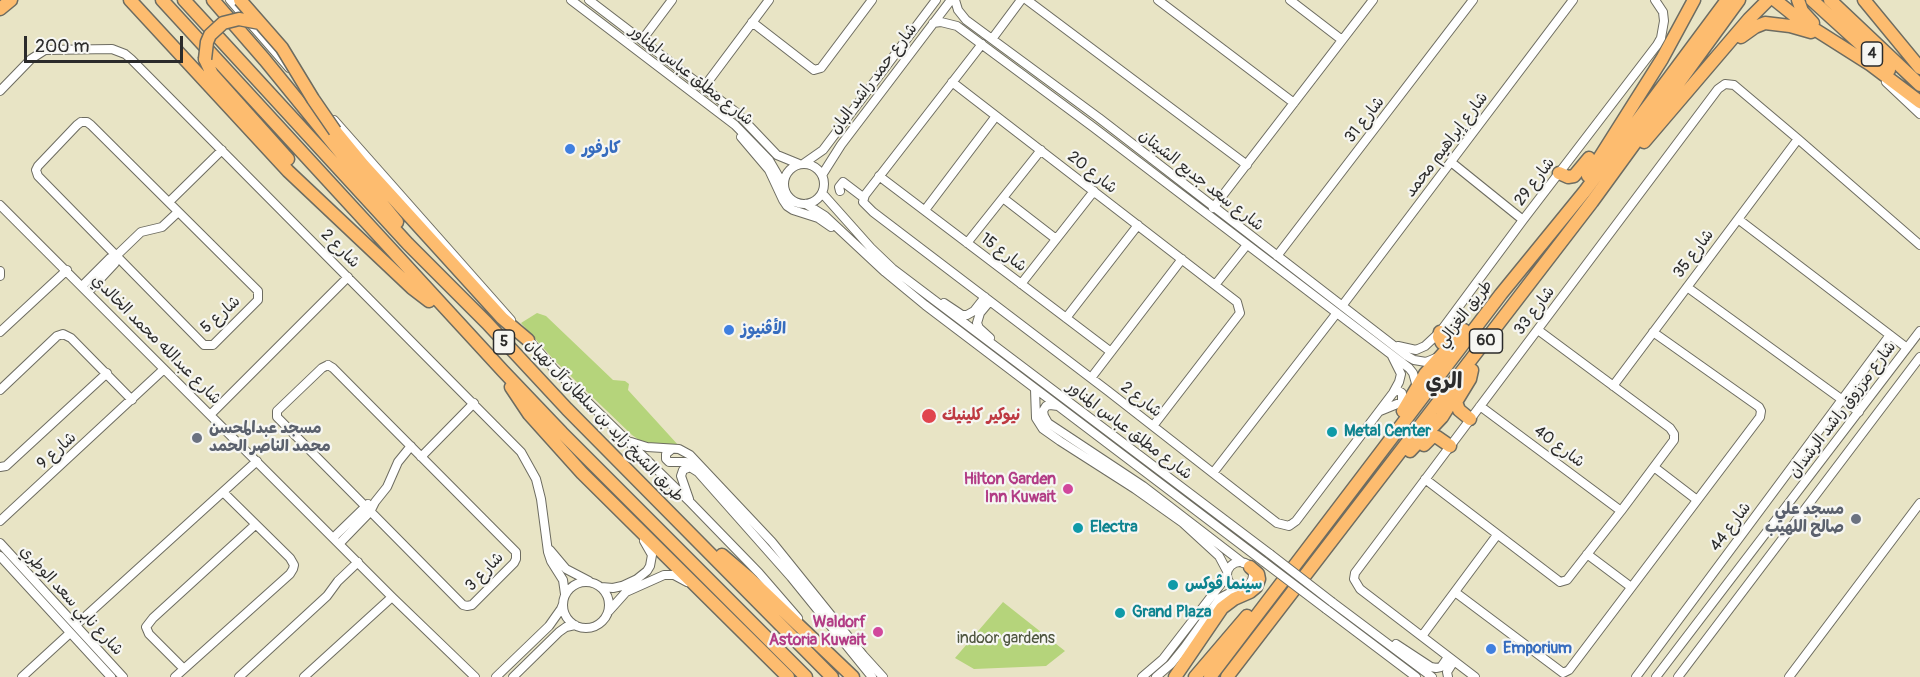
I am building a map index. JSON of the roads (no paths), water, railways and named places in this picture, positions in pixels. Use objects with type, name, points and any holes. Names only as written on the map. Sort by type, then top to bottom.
[{"type":"highway","points":[[0,9],[12,0]]},
{"type":"highway","points":[[124,0],[174,48]]},
{"type":"highway","points":[[130,0],[288,171],[417,291],[446,311]]},
{"type":"highway","name":"5","points":[[162,0],[502,371],[806,677]]},
{"type":"highway","name":"طريق الشيخ زايد بن سلطان آل نهيان","points":[[184,0],[408,244],[832,677]]},
{"type":"highway","points":[[213,0],[391,213],[408,244]]},
{"type":"highway","points":[[240,0],[287,56],[335,131],[363,165],[501,318],[528,340]]},
{"type":"highway","points":[[1585,191],[1588,173],[1662,58],[1694,0]]},
{"type":"highway","name":"طريق الغزالي","points":[[1210,677],[1501,294],[1585,191],[1727,0]]},
{"type":"highway","name":"طريق الغزالي","points":[[1231,676],[1243,657],[1592,202],[1739,0]]},
{"type":"highway","points":[[1592,202],[1768,0]]},
{"type":"highway","points":[[1775,0],[1800,20],[1871,65],[1920,102]]},
{"type":"highway","points":[[1798,0],[1802,11],[1813,22],[1816,30]]},
{"type":"highway","name":"4","points":[[1812,0],[1828,4],[1920,84]]},
{"type":"highway","points":[[1864,0],[1920,68]]},
{"type":"highway","name":"4","points":[[1828,4],[1920,97]]},
{"type":"highway","points":[[260,23],[239,19],[223,23],[210,35],[205,59],[212,74],[304,177],[373,249]]},
{"type":"highway","points":[[1711,64],[1746,32],[1765,24],[1790,26],[1834,41]]},
{"type":"highway","points":[[1559,173],[1568,177],[1577,174],[1602,141],[1622,121]]},
{"type":"highway","points":[[1369,466],[1425,374],[1464,330],[1501,294]]},
{"type":"highway","points":[[1382,476],[1433,429],[1472,370],[1497,326]]},
{"type":"highway","points":[[1440,332],[1440,341],[1445,342],[1464,330]]},
{"type":"highway","points":[[1470,419],[1459,410],[1456,402],[1470,379],[1472,370]]},
{"type":"highway","points":[[502,371],[515,394],[542,430],[625,516],[788,677]]},
{"type":"highway","points":[[1401,460],[1411,456],[1432,437],[1442,439],[1450,446]]},
{"type":"highway","points":[[683,525],[749,578],[853,677]]},
{"type":"highway","points":[[1176,676],[1222,608],[1256,587],[1258,574],[1247,565]]},
{"type":"highway","points":[[1195,677],[1249,614],[1276,588]]},
{"type":"highway","points":[[1189,677],[1212,656]]},
{"type":"street","points":[[230,0],[379,173],[488,292],[554,369],[691,503],[759,573],[829,652]]},
{"type":"street","name":"شارع مطلق عباس المناور","points":[[570,0],[725,117],[769,160],[783,184]]},
{"type":"street","name":"شارع مطلق عباس المناور","points":[[590,0],[736,113],[777,155],[801,164]]},
{"type":"street","points":[[642,40],[672,0]]},
{"type":"street","points":[[704,87],[769,0]]},
{"type":"street","points":[[752,22],[814,70],[820,68],[872,0]]},
{"type":"street","name":"شارع حمد راشد البان","points":[[801,164],[823,150],[936,0]]},
{"type":"street","name":"شارع حمد راشد البان","points":[[822,175],[830,160],[951,0]]},
{"type":"street","name":"شارع سعد جديع الشيتان","points":[[956,0],[961,14],[970,22],[1099,118],[1407,356],[1426,362],[1442,356]]},
{"type":"street","points":[[992,39],[1021,0]]},
{"type":"street","points":[[1027,0],[1247,165]]},
{"type":"street","points":[[1158,0],[1294,103]]},
{"type":"street","points":[[1290,0],[1342,40]]},
{"type":"street","points":[[1213,208],[1373,0]]},
{"type":"street","name":"شارع 31","points":[[1277,256],[1473,0]]},
{"type":"street","name":"شارع إبراهيم محمد","points":[[1342,306],[1573,0]]},
{"type":"street","name":"شارع 29","points":[[1392,344],[1416,350],[1425,346],[1440,332],[1661,38],[1663,12],[1656,0]]},
{"type":"street","points":[[964,31],[964,25],[970,22]]},
{"type":"street","name":"شارع سعد جديع الشيتان","points":[[933,23],[949,23],[964,31],[1093,127],[1392,356],[1413,373],[1417,387]]},
{"type":"street","points":[[864,200],[879,176],[982,44]]},
{"type":"street","name":"شارع 2","points":[[0,91],[31,59],[45,50],[105,48],[124,54],[348,276],[521,452],[532,470],[539,489],[547,546],[551,561],[563,580],[564,598]]},
{"type":"street","points":[[1871,65],[1920,114]]},
{"type":"street","name":"شارع 20","points":[[952,82],[1238,302],[1240,313],[1153,426]]},
{"type":"street","name":"شارع 33","points":[[1422,636],[1360,589],[1354,579],[1357,568],[1718,89],[1725,84],[1734,86],[1920,245]]},
{"type":"street","points":[[866,92],[872,90],[877,97]]},
{"type":"street","points":[[925,210],[996,116]]},
{"type":"street","points":[[725,117],[769,170],[787,206],[818,218],[840,235],[851,240]]},
{"type":"street","points":[[1093,127],[1098,124],[1099,118]]},
{"type":"street","name":"شارع 5","points":[[84,122],[91,125],[178,212],[259,293],[258,300],[213,345],[209,346],[204,345],[36,174],[37,168],[77,125],[84,122]]},
{"type":"street","points":[[1106,137],[1106,130],[1112,130]]},
{"type":"street","name":"شارع 35","points":[[1613,386],[1798,139]]},
{"type":"street","points":[[169,202],[222,150]]},
{"type":"street","points":[[823,150],[822,158],[830,160]]},
{"type":"street","points":[[967,243],[1041,150]]},
{"type":"street","points":[[1450,162],[1523,220]]},
{"type":"street","points":[[801,164],[812,165],[822,175],[824,187],[822,193],[813,202],[806,204],[793,201],[788,197],[783,184],[788,171],[801,164]]},
{"type":"street","name":"شارع 15","points":[[879,176],[1111,352]]},
{"type":"street","name":"شارع 2","points":[[840,191],[839,187],[843,182],[864,200],[873,212],[1277,523],[1289,526],[1296,521],[1392,393],[1401,374],[1392,356]]},
{"type":"street","points":[[1021,284],[1094,191]]},
{"type":"street","name":"شارع مطلق عباس المناور","points":[[822,193],[893,269],[1432,677]]},
{"type":"street","points":[[1003,198],[1056,239]]},
{"type":"street","name":"شارع عبدالله محمد الخالدي","points":[[0,204],[472,676]]},
{"type":"street","name":"شارع مطلق عباس المناور","points":[[806,204],[825,216],[885,272],[925,305],[1416,677]]},
{"type":"street","points":[[85,289],[115,263],[116,256],[141,232],[164,225],[178,212]]},
{"type":"street","points":[[1738,219],[1907,348]]},
{"type":"street","points":[[1066,318],[1138,225]]},
{"type":"street","points":[[1215,285],[1246,246]]},
{"type":"street","points":[[1091,378],[1182,259]]},
{"type":"street","points":[[0,332],[67,270]]},
{"type":"street","points":[[211,414],[348,276]]},
{"type":"street","points":[[1687,287],[1859,412]]},
{"type":"street","points":[[922,292],[935,297],[962,315],[974,311],[987,299]]},
{"type":"street","points":[[987,299],[977,323],[1002,353]]},
{"type":"street","points":[[1213,473],[1336,314]]},
{"type":"street","points":[[1345,321],[1349,323],[1352,321],[1354,318],[1352,314]]},
{"type":"street","points":[[1364,336],[1364,330],[1371,328]]},
{"type":"street","points":[[1425,479],[1560,582],[1568,580],[1621,511],[1674,440],[1674,434],[1670,428],[1538,330]]},
{"type":"street","name":"شارع مرزوق راشد الرشدان","points":[[1656,677],[1920,331]]},
{"type":"street","points":[[1455,592],[1563,673],[1569,670],[1760,417],[1759,407],[1653,332]]},
{"type":"street","points":[[0,390],[57,336],[63,334],[71,338],[132,400]]},
{"type":"street","name":"شارع 44","points":[[1636,677],[1890,335]]},
{"type":"street","name":"شارع مرزوق راشد الرشدان","points":[[1678,677],[1920,357]]},
{"type":"street","name":"شارع 3","points":[[330,366],[411,446],[514,550],[516,556],[514,563],[472,605],[465,606],[276,416],[277,411],[322,368],[330,366]]},
{"type":"street","name":"شارع 9","points":[[0,521],[164,369]]},
{"type":"street","name":"شارع 9","points":[[0,467],[6,466],[107,373]]},
{"type":"street","points":[[1035,389],[1036,418],[1043,429],[1062,438],[1201,528],[1247,565],[1253,573],[1251,582],[1247,586],[1220,598],[1184,648],[1156,677]]},
{"type":"street","name":"شارع 2","points":[[1378,412],[1402,402],[1402,393],[1397,390],[1392,393]]},
{"type":"street","points":[[421,457],[474,403]]},
{"type":"street","points":[[1060,406],[1046,406],[1043,411],[1048,423],[1062,438]]},
{"type":"street","name":"شارع 40","points":[[1480,406],[1621,511]]},
{"type":"street","points":[[629,442],[647,447],[682,450],[692,457],[772,542],[869,663],[883,677]]},
{"type":"street","points":[[337,540],[387,487],[398,462],[411,446]]},
{"type":"street","points":[[672,449],[666,454],[669,462],[689,463],[698,472],[791,577],[873,677]]},
{"type":"street","points":[[1827,454],[1826,457],[1830,464],[1839,464]]},
{"type":"street","points":[[76,626],[257,461]]},
{"type":"street","points":[[691,503],[682,483],[682,473],[688,467],[698,472]]},
{"type":"street","points":[[1654,467],[1697,500]]},
{"type":"street","points":[[1139,488],[1194,532],[1219,556],[1232,585],[1239,588]]},
{"type":"street","points":[[175,677],[293,569],[294,565],[290,558],[224,492]]},
{"type":"street","points":[[1789,677],[1920,503]]},
{"type":"street","points":[[547,546],[561,564],[573,573],[600,586],[613,588],[622,586],[643,575],[651,566],[652,555],[625,516]]},
{"type":"street","points":[[183,669],[149,634],[146,627],[255,525]]},
{"type":"street","points":[[1475,677],[1422,636],[1497,535]]},
{"type":"street","name":"شارع نابي سعد الوطري","points":[[0,543],[22,574]]},
{"type":"street","points":[[1587,554],[1631,587]]},
{"type":"street","name":"شارع نابي سعد الوطري","points":[[0,556],[76,626],[123,677]]},
{"type":"street","points":[[239,677],[327,596],[338,581],[358,562]]},
{"type":"street","points":[[1142,677],[1156,666],[1233,564],[1247,565]]},
{"type":"street","points":[[513,677],[566,627],[595,627],[601,623],[626,592],[664,575],[678,577],[708,597]]},
{"type":"street","points":[[496,677],[549,626],[561,609],[568,590],[578,583],[590,582]]},
{"type":"street","points":[[600,586],[609,601],[608,612]]},
{"type":"street","name":"شارع نابي سعد الوطري","points":[[36,588],[70,633],[111,677]]},
{"type":"street","points":[[304,677],[392,597]]},
{"type":"street","points":[[564,598],[565,616],[575,626]]},
{"type":"street","points":[[1692,632],[1695,630],[1702,632],[1704,642]]},
{"type":"street","points":[[1371,631],[1390,640],[1436,669],[1451,659]]},
{"type":"street","points":[[22,677],[70,633]]},
{"type":"street","points":[[1448,677],[1451,659]]},
{"type":"place","name":"كارفور","points":[[570,149]]},
{"type":"place","name":"الأڤنيوز","points":[[729,330]]},
{"type":"place","name":"نيوكير كلينيك","points":[[929,416]]},
{"type":"place","name":"Metal Center","points":[[1332,432]]},
{"type":"place","name":"مسجد عبدالمحسن محمد الناصر الحمد","points":[[197,438]]},
{"type":"place","name":"Hilton Garden Inn Kuwait","points":[[1068,489]]},
{"type":"place","name":"مسجد علي صالح اللهيب","points":[[1856,519]]},
{"type":"place","name":"Electra","points":[[1078,528]]},
{"type":"place","name":"سينما ڤوكس","points":[[1173,585]]},
{"type":"place","name":"Grand Plaza","points":[[1120,613]]},
{"type":"place","name":"Waldorf Astoria Kuwait","points":[[878,632]]},
{"type":"place","name":"Emporium","points":[[1491,649]]},
{"type":"district","name":"الري","points":[[1444,382]]},
{"type":"park label","name":"indoor gardens","points":[[1006,639]]}]
